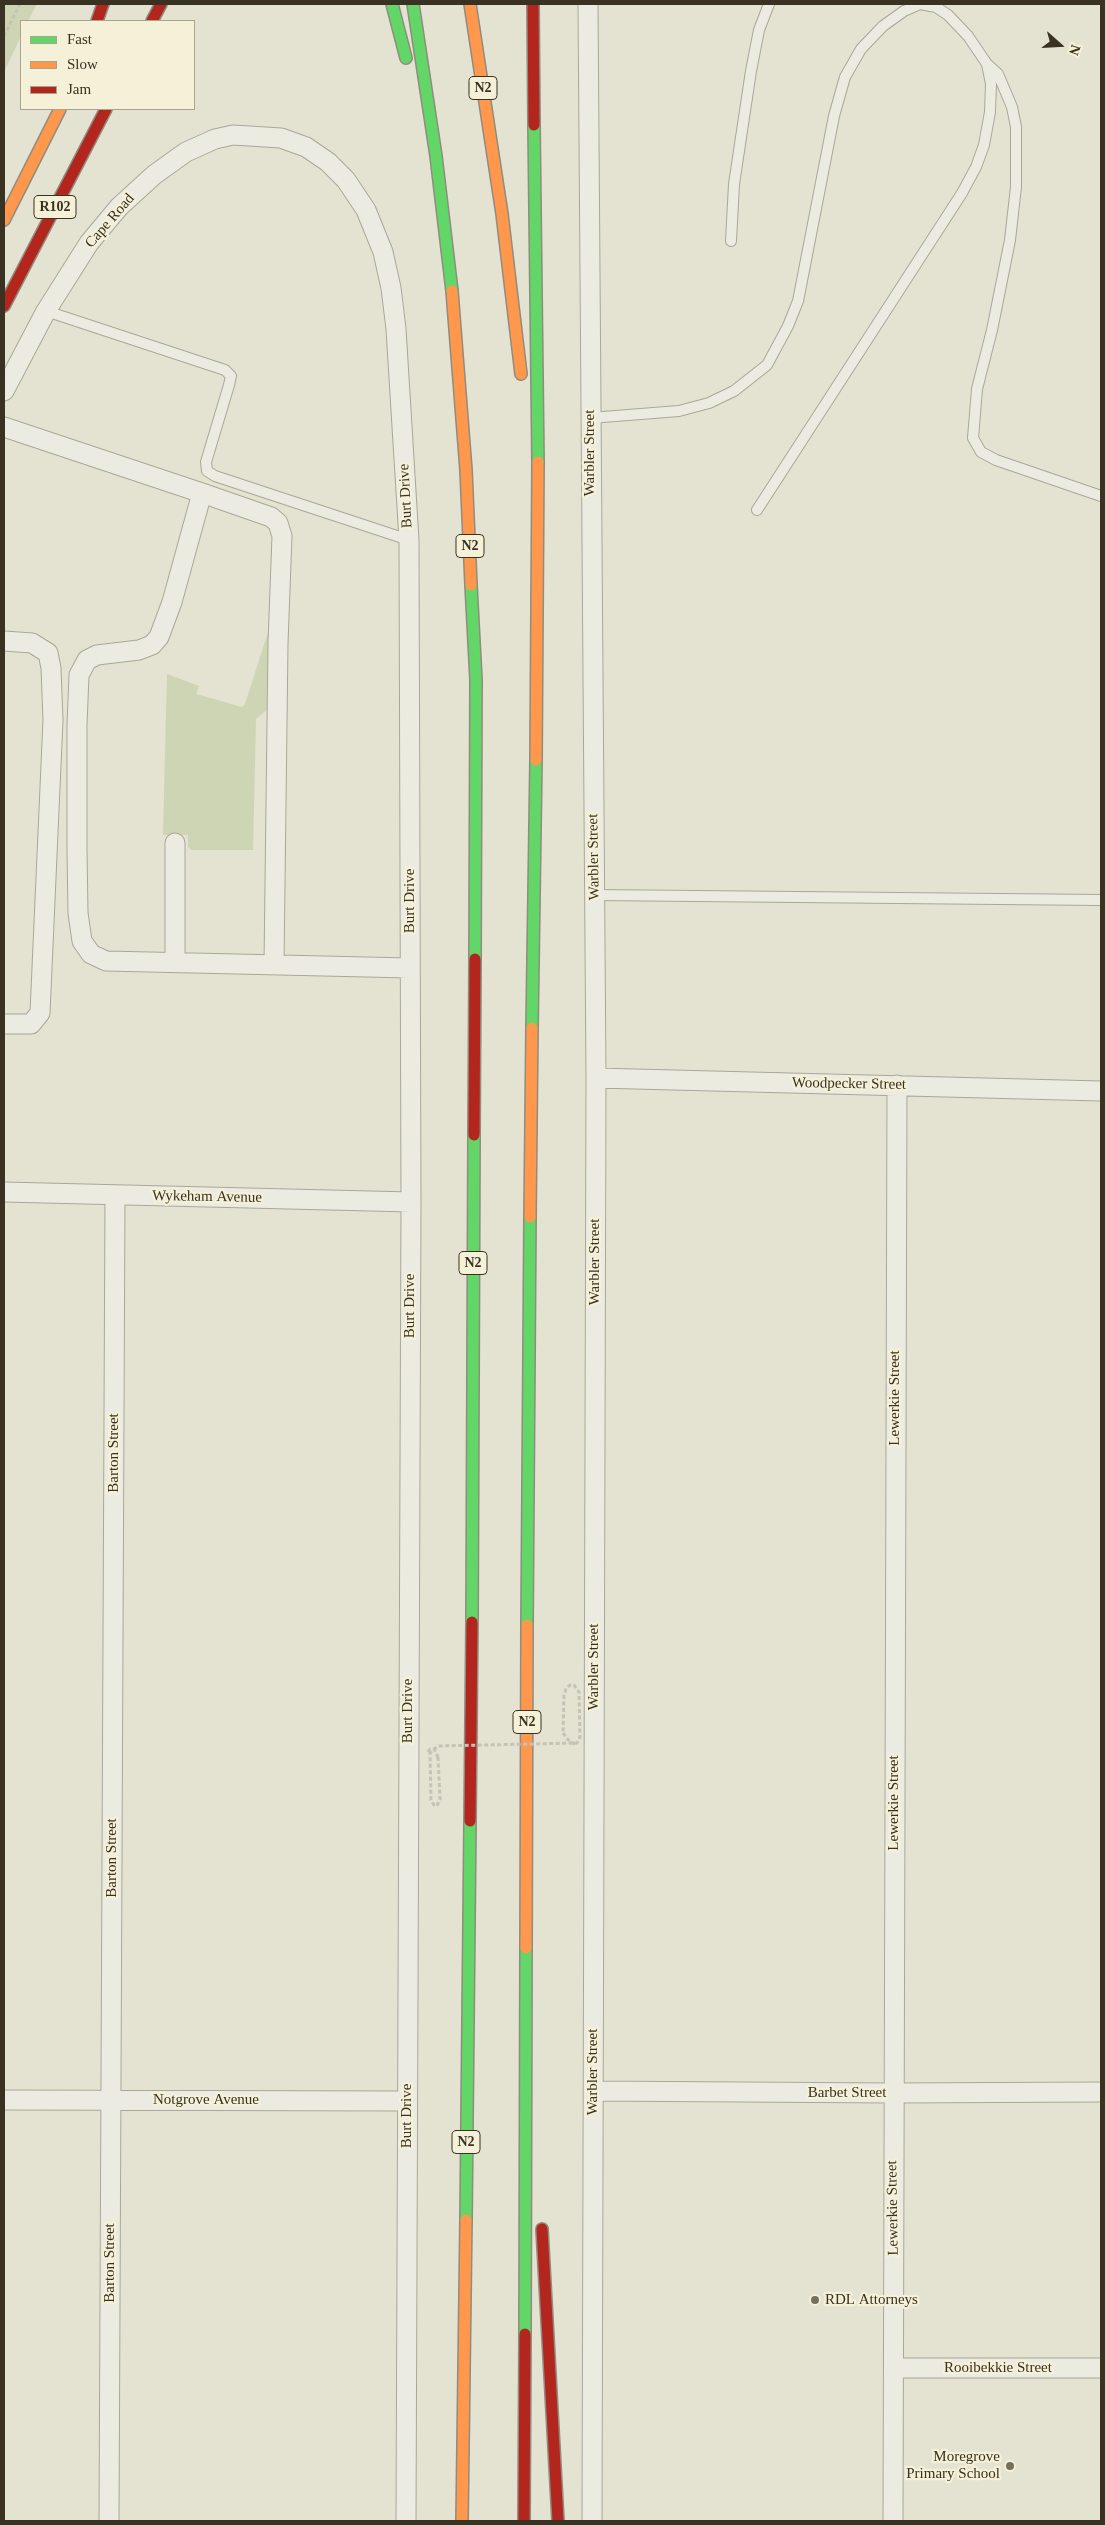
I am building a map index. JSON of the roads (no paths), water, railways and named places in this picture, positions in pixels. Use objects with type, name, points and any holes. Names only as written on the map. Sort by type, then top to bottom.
[{"type":"main road","points":[[97,20],[103,4]]},
{"type":"main road","points":[[153,20],[161,4]]},
{"type":"main road","points":[[392,4],[408,68]]},
{"type":"main road","name":"N2","points":[[413,4],[436,156],[455,330],[468,496],[476,680],[471,1754],[462,2516]]},
{"type":"main road","name":"N2","points":[[470,4],[502,214],[522,383]]},
{"type":"main road","points":[[533,4],[538,522]]},
{"type":"main road","points":[[415,96],[455,330]]},
{"type":"main road","name":"R102","points":[[4,220],[59,110]]},
{"type":"main road","name":"R102","points":[[4,306],[105,110]]},
{"type":"main road","name":"N2","points":[[524,2521],[527,1991],[527,1454],[538,522],[526,417]]},
{"type":"main road","points":[[527,1991],[538,2158]]},
{"type":"main road","points":[[542,2218],[558,2521]]},
{"type":"main road","points":[[456,2521],[462,2516]]},
{"type":"street","name":"Warbler Street","points":[[588,4],[596,1078],[592,2521]]},
{"type":"street","name":"Cape Road","points":[[4,392],[46,311],[89,243],[120,207],[154,175],[186,152],[215,139],[233,135],[281,138]]},
{"type":"street","name":"Burt Drive","points":[[281,138],[306,147],[328,162],[346,180],[366,210],[383,252],[391,288],[396,329],[409,540],[411,1202],[406,2521]]},
{"type":"street","points":[[4,427],[202,492],[271,517],[278,523],[282,536],[278,643],[274,965]]},
{"type":"street","points":[[202,492],[172,602],[159,637],[152,645],[139,650],[97,655],[87,660],[79,675],[76,726],[77,840],[78,913],[82,941],[91,954],[106,961],[410,968]]},
{"type":"street","points":[[4,641],[32,643],[48,653],[51,668],[53,720],[40,1013],[31,1024],[4,1024]]},
{"type":"street","points":[[175,844],[175,962]]},
{"type":"street","name":"Woodpecker Street","points":[[596,1078],[1101,1091]]},
{"type":"street","name":"Lewerkie Street","points":[[893,2521],[895,2368],[892,2093],[897,1085]]},
{"type":"street","name":"Wykeham Avenue","points":[[4,1192],[411,1202]]},
{"type":"street","name":"Barton Street","points":[[110,2521],[115,1195]]},
{"type":"street","name":"Barbet Street","points":[[593,2091],[1101,2092]]},
{"type":"street","name":"Notgrove Avenue","points":[[4,2100],[407,2101]]},
{"type":"street","name":"Rooibekkie Street","points":[[895,2368],[1101,2368]]},
{"type":"lane","points":[[731,241],[734,184],[751,71],[759,30],[769,4]]},
{"type":"lane","points":[[590,418],[679,411],[709,403],[734,391],[767,365],[788,326],[798,301],[834,116],[845,77],[861,48],[883,26],[904,11],[920,4],[936,7],[948,15],[968,36],[987,64],[998,74],[1012,107],[1016,127],[1016,187],[1010,240],[992,330],[976,389],[973,438],[981,452],[996,460],[1101,496]]},
{"type":"lane","points":[[757,510],[962,193],[976,167],[984,145],[990,112],[991,84],[987,64]]},
{"type":"lane","points":[[46,311],[225,370],[231,376],[206,462],[207,471],[215,476],[409,540]]},
{"type":"lane","points":[[594,895],[1101,900]]},
{"type":"place","name":"RDL Attorneys","points":[[815,2300]]},
{"type":"place","name":"Moregrove Primary School","points":[[1010,2466]]}]
